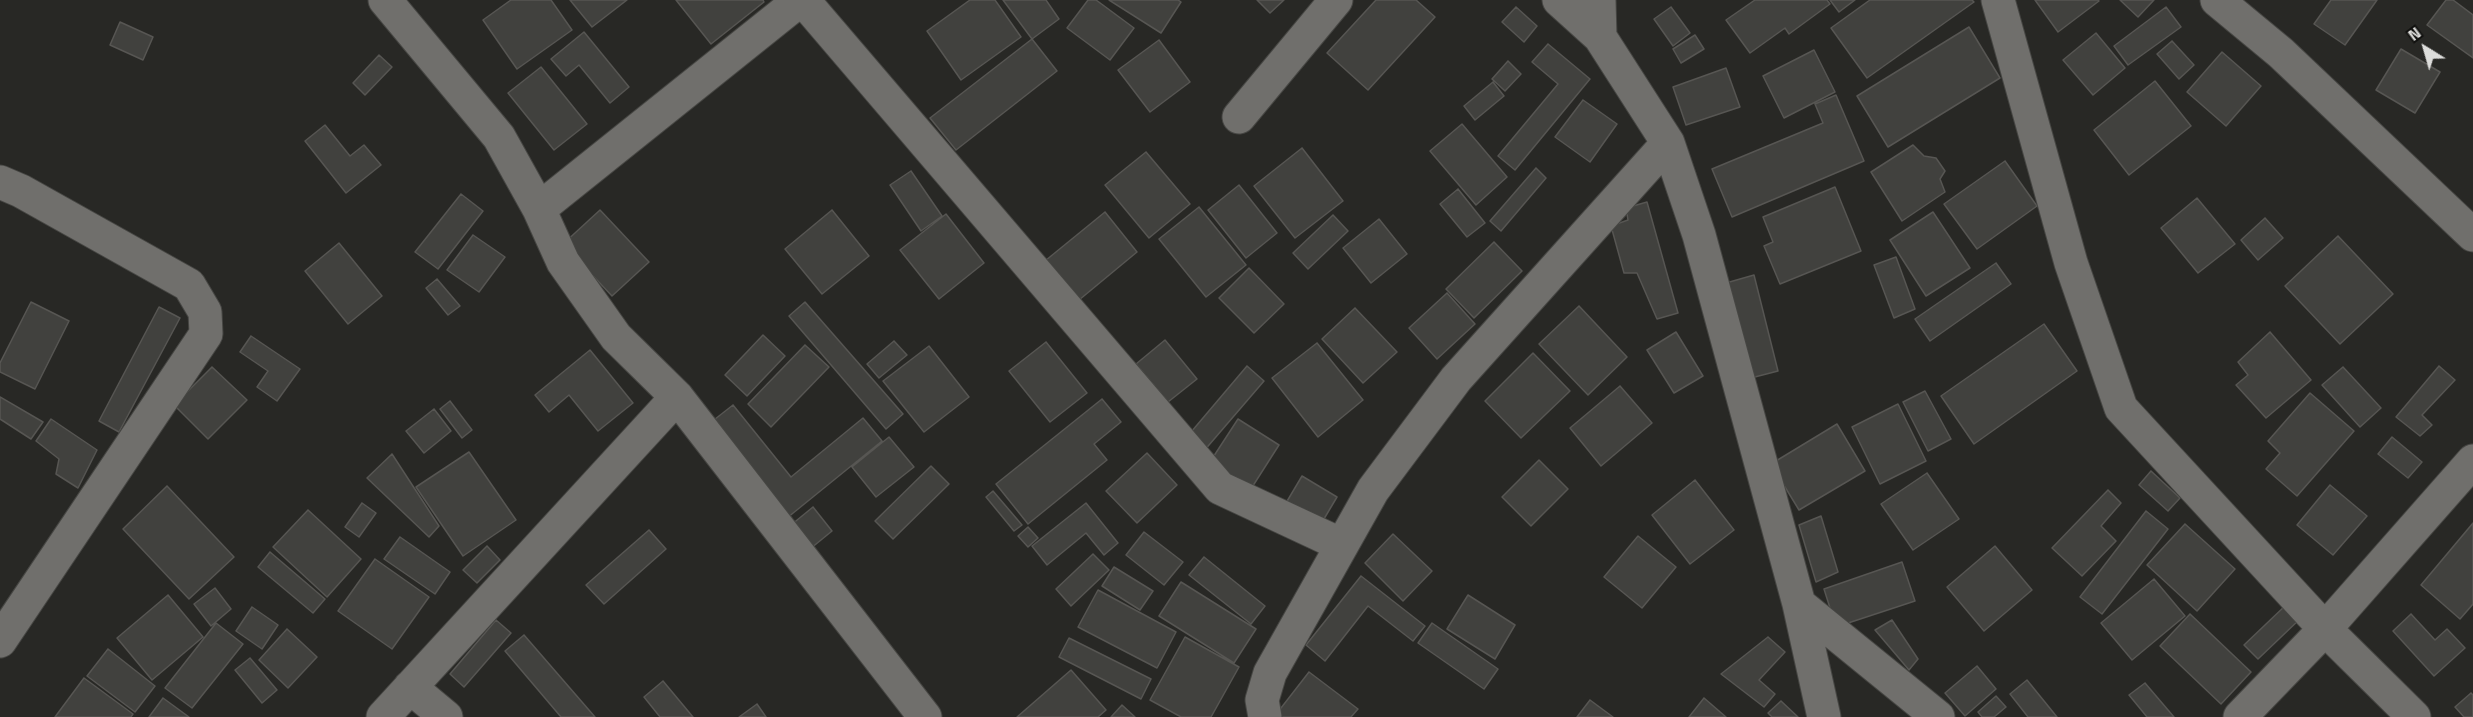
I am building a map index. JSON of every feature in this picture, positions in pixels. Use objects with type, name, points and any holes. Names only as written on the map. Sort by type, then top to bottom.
[{"type":"street","points":[[385,0],[499,137],[539,209],[563,262],[616,337],[678,397],[925,717]]},
{"type":"street","points":[[539,209],[802,0],[1220,488],[1342,545]]},
{"type":"street","points":[[1239,117],[1336,0]]},
{"type":"street","points":[[1559,0],[1600,37],[1668,143],[1699,235],[1799,604],[1824,717]]},
{"type":"street","points":[[1599,0],[1600,37]]},
{"type":"street","points":[[1998,0],[2071,263],[2121,408],[2325,629],[2414,717]]},
{"type":"street","points":[[2217,0],[2281,53],[2473,235]]},
{"type":"street","points":[[1265,717],[1262,700],[1270,673],[1372,490],[1456,379],[1668,143]]},
{"type":"street","points":[[0,183],[21,191],[189,285],[205,312],[206,334],[0,641]]},
{"type":"street","points":[[383,717],[678,397]]},
{"type":"street","points":[[2240,717],[2325,629],[2473,461]]},
{"type":"street","points":[[1799,604],[1938,717]]},
{"type":"street","points":[[410,687],[446,717]]},
{"type":"building","points":[[511,0],[551,0],[572,30],[517,69],[483,20]]},
{"type":"building","points":[[570,0],[627,0],[592,27]]},
{"type":"building","points":[[676,0],[763,0],[764,2],[711,44]]},
{"type":"building","points":[[970,0],[995,0],[1021,37],[961,80],[927,31]]},
{"type":"building","points":[[1003,0],[1046,0],[1059,19],[1032,39]]},
{"type":"building","points":[[1088,0],[1096,0],[1134,28],[1110,60],[1067,28]]},
{"type":"building","points":[[1109,0],[1178,0],[1181,2],[1161,33]]},
{"type":"building","points":[[1257,0],[1284,0],[1270,13]]},
{"type":"building","points":[[1376,0],[1416,0],[1435,17],[1368,90],[1327,53]]},
{"type":"building","points":[[1755,0],[1827,0],[1830,4],[1789,34],[1785,28],[1750,53],[1726,20]]},
{"type":"building","points":[[1830,0],[1855,0],[1839,12]]},
{"type":"building","points":[[1870,0],[1972,0],[1974,2],[1867,78],[1831,28]]},
{"type":"building","points":[[2035,0],[2098,0],[2099,1],[2058,32]]},
{"type":"building","points":[[2120,0],[2154,0],[2138,17]]},
{"type":"building","points":[[2331,0],[2377,0],[2345,45],[2314,24]]},
{"type":"building","points":[[2446,0],[2453,0],[2473,15],[2473,58],[2427,25]]},
{"type":"building","points":[[1516,7],[1537,26],[1524,42],[1502,22]]},
{"type":"building","points":[[1671,7],[1690,33],[1673,46],[1654,19]]},
{"type":"building","points":[[2166,7],[2181,27],[2128,65],[2114,46]]},
{"type":"building","points":[[120,22],[153,37],[143,60],[110,45]]},
{"type":"building","points":[[1969,27],[2000,78],[1888,147],[1857,96]]},
{"type":"building","points":[[584,32],[629,87],[610,103],[579,65],[566,76],[551,59]]},
{"type":"building","points":[[2096,33],[2125,68],[2093,95],[2063,60]]},
{"type":"building","points":[[1695,35],[1704,49],[1681,63],[1673,49]]},
{"type":"building","points":[[1032,39],[1057,71],[956,150],[930,118]]},
{"type":"building","points":[[1159,40],[1190,82],[1150,112],[1118,70]]},
{"type":"building","points":[[2172,41],[2194,65],[2179,79],[2157,54]]},
{"type":"building","points":[[1548,44],[1590,79],[1515,170],[1498,156],[1558,84],[1532,62]]},
{"type":"building","points":[[2401,49],[2440,72],[2415,113],[2376,90]]},
{"type":"building","points":[[1814,50],[1835,92],[1784,118],[1763,76]]},
{"type":"building","points":[[2222,52],[2261,86],[2226,126],[2187,92]]},
{"type":"building","points":[[379,55],[392,67],[365,95],[353,83]]},
{"type":"building","points":[[1508,61],[1521,74],[1505,91],[1492,79]]},
{"type":"building","points":[[541,67],[587,124],[554,150],[508,93]]},
{"type":"building","points":[[1726,68],[1740,107],[1686,125],[1673,87]]},
{"type":"building","points":[[2155,81],[2191,126],[2129,175],[2094,130]]},
{"type":"building","points":[[1493,82],[1504,96],[1475,120],[1464,106]]},
{"type":"building","points":[[1836,95],[1864,161],[1732,217],[1712,169],[1823,123],[1815,104]]},
{"type":"building","points":[[1583,100],[1617,124],[1590,162],[1555,137]]},
{"type":"building","points":[[1462,124],[1507,177],[1476,205],[1430,151]]},
{"type":"building","points":[[325,125],[350,156],[364,145],[381,165],[346,193],[305,141]]},
{"type":"building","points":[[1913,145],[1924,156],[1936,158],[1945,171],[1940,179],[1945,192],[1902,221],[1871,172]]},
{"type":"building","points":[[1302,148],[1343,201],[1295,238],[1254,186]]},
{"type":"building","points":[[1146,152],[1190,204],[1149,238],[1105,185]]},
{"type":"building","points":[[2005,161],[2037,206],[1977,249],[1944,204]]},
{"type":"building","points":[[1536,168],[1546,178],[1501,231],[1490,221]]},
{"type":"building","points":[[911,171],[942,216],[921,231],[890,185]]},
{"type":"building","points":[[1239,185],[1277,233],[1246,258],[1208,210]]},
{"type":"building","points":[[1835,187],[1861,251],[1780,284],[1764,246],[1773,242],[1763,217]]},
{"type":"building","points":[[1458,189],[1485,223],[1467,237],[1440,204]]},
{"type":"building","points":[[461,194],[483,211],[438,269],[415,252]]},
{"type":"building","points":[[2197,198],[2235,244],[2198,273],[2161,228]]},
{"type":"building","points":[[1647,202],[1678,313],[1657,319],[1637,273],[1624,273],[1611,226],[1628,220],[1626,208]]},
{"type":"building","points":[[1199,207],[1246,265],[1206,297],[1159,239]]},
{"type":"building","points":[[600,210],[649,262],[612,296],[563,244]]},
{"type":"building","points":[[832,210],[869,256],[822,294],[785,249]]},
{"type":"building","points":[[1105,212],[1137,252],[1073,305],[1040,265]]},
{"type":"building","points":[[1933,212],[1970,268],[1926,296],[1890,240]]},
{"type":"building","points":[[946,214],[984,263],[939,299],[900,250]]},
{"type":"building","points":[[1333,215],[1348,231],[1308,269],[1293,253]]},
{"type":"building","points":[[2265,218],[2283,238],[2258,260],[2241,240]]},
{"type":"building","points":[[1379,219],[1407,254],[1371,283],[1343,248]]},
{"type":"building","points":[[473,235],[505,257],[479,292],[447,270]]},
{"type":"building","points":[[2338,236],[2393,294],[2340,344],[2285,286]]},
{"type":"building","points":[[1494,242],[1522,271],[1474,318],[1446,289]]},
{"type":"building","points":[[339,243],[382,296],[348,324],[305,271]]},
{"type":"building","points":[[1896,257],[1915,309],[1894,318],[1874,265]]},
{"type":"building","points":[[1996,263],[2011,284],[1930,341],[1915,319]]},
{"type":"building","points":[[1249,268],[1284,304],[1254,333],[1219,298]]},
{"type":"building","points":[[1754,275],[1778,371],[1751,378],[1726,283]]},
{"type":"building","points":[[437,279],[460,306],[448,315],[426,288]]},
{"type":"building","points":[[1447,293],[1475,324],[1437,359],[1409,328]]},
{"type":"building","points":[[31,302],[69,321],[35,389],[0,372],[0,363]]},
{"type":"building","points":[[805,302],[903,414],[886,429],[789,316]]},
{"type":"building","points":[[1579,306],[1627,357],[1588,395],[1539,344]]},
{"type":"building","points":[[159,307],[180,318],[119,432],[99,421]]},
{"type":"building","points":[[1355,308],[1397,352],[1363,383],[1322,339]]},
{"type":"building","points":[[2044,324],[2077,371],[1974,444],[1941,396]]},
{"type":"building","points":[[1676,332],[1703,376],[1674,393],[1647,350]]},
{"type":"building","points":[[2270,332],[2311,380],[2266,418],[2236,385],[2248,375],[2238,362]]},
{"type":"building","points":[[763,335],[785,356],[747,396],[725,375]]},
{"type":"building","points":[[251,336],[300,369],[277,401],[257,387],[268,371],[240,352]]},
{"type":"building","points":[[1165,340],[1197,379],[1168,402],[1136,364]]},
{"type":"building","points":[[894,341],[907,355],[879,378],[867,364]]},
{"type":"building","points":[[1046,342],[1087,393],[1050,422],[1009,371]]},
{"type":"building","points":[[1317,343],[1363,400],[1318,437],[1272,378]]},
{"type":"building","points":[[805,345],[829,367],[771,427],[748,404]]},
{"type":"building","points":[[929,346],[969,397],[924,432],[883,381]]},
{"type":"building","points":[[590,350],[633,403],[598,431],[569,395],[549,412],[535,395]]},
{"type":"building","points":[[1533,353],[1570,391],[1521,438],[1485,401]]},
{"type":"building","points":[[1247,366],[1264,381],[1203,452],[1186,438]]},
{"type":"building","points":[[2439,366],[2455,380],[2422,415],[2432,425],[2420,436],[2396,417]]},
{"type":"building","points":[[212,367],[247,400],[208,439],[174,405]]},
{"type":"building","points":[[2343,367],[2381,408],[2360,427],[2322,385]]},
{"type":"building","points":[[1620,386],[1652,423],[1601,466],[1570,428]]},
{"type":"building","points":[[1925,391],[1951,439],[1928,451],[1903,402]]},
{"type":"building","points":[[2310,393],[2354,431],[2297,496],[2266,469],[2280,453],[2268,441]]},
{"type":"building","points":[[0,397],[43,422],[31,439],[0,419]]},
{"type":"building","points":[[1102,399],[1121,422],[1094,444],[1107,460],[1028,524],[996,484]]},
{"type":"building","points":[[450,401],[472,430],[462,438],[440,409]]},
{"type":"building","points":[[1898,404],[1926,461],[1880,484],[1852,427]]},
{"type":"building","points":[[733,405],[791,477],[863,418],[882,441],[787,518],[710,423]]},
{"type":"building","points":[[434,409],[451,431],[424,453],[406,431]]},
{"type":"building","points":[[51,419],[97,450],[78,488],[56,474],[59,459],[36,441]]},
{"type":"building","points":[[1238,419],[1279,445],[1249,492],[1208,465]]},
{"type":"building","points":[[1837,424],[1865,471],[1799,510],[1771,464]]},
{"type":"building","points":[[889,437],[914,467],[876,497],[852,467]]},
{"type":"building","points":[[2392,437],[2422,462],[2408,478],[2378,454]]},
{"type":"building","points":[[469,452],[516,520],[463,556],[416,487]]},
{"type":"building","points":[[1147,453],[1177,485],[1137,523],[1106,491]]},
{"type":"building","points":[[392,454],[439,526],[429,537],[367,478]]},
{"type":"building","points":[[1539,460],[1568,489],[1531,526],[1502,497]]},
{"type":"building","points":[[931,466],[949,484],[893,539],[875,521]]},
{"type":"building","points":[[2151,471],[2180,498],[2168,511],[2139,485]]},
{"type":"building","points":[[1927,473],[1959,519],[1913,550],[1881,504]]},
{"type":"building","points":[[1302,476],[1337,497],[1318,529],[1283,508]]},
{"type":"building","points":[[1695,480],[1734,530],[1690,564],[1652,515]]},
{"type":"building","points":[[2330,485],[2367,516],[2333,555],[2297,525]]},
{"type":"building","points":[[167,486],[234,557],[189,599],[123,529]]},
{"type":"building","points":[[2108,490],[2121,503],[2101,526],[2116,541],[2082,576],[2052,548]]},
{"type":"building","points":[[993,491],[1022,525],[1014,531],[986,497]]},
{"type":"building","points":[[362,503],[376,513],[359,537],[345,527]]},
{"type":"building","points":[[1086,503],[1118,543],[1104,555],[1086,533],[1047,565],[1032,546]]},
{"type":"building","points":[[813,507],[832,531],[810,549],[791,525]]},
{"type":"building","points":[[308,510],[361,559],[327,597],[273,547]]},
{"type":"building","points":[[2146,511],[2168,529],[2102,614],[2080,597]]},
{"type":"building","points":[[1821,516],[1838,572],[1816,582],[1799,525]]},
{"type":"building","points":[[2473,523],[2473,604],[2460,619],[2421,585]]},
{"type":"building","points":[[2185,524],[2235,569],[2197,611],[2147,565]]},
{"type":"building","points":[[1028,527],[1038,538],[1028,547],[1018,536]]},
{"type":"building","points":[[649,530],[666,549],[604,604],[586,585]]},
{"type":"building","points":[[1144,532],[1183,562],[1164,585],[1126,555]]},
{"type":"building","points":[[1393,534],[1432,571],[1403,601],[1365,563]]},
{"type":"building","points":[[1638,536],[1676,567],[1642,608],[1604,577]]},
{"type":"building","points":[[400,537],[450,572],[435,594],[384,559]]},
{"type":"building","points":[[487,546],[500,560],[477,583],[463,570]]},
{"type":"building","points":[[1995,546],[2032,590],[1984,631],[1947,587]]},
{"type":"building","points":[[270,552],[325,599],[313,613],[258,567]]},
{"type":"building","points":[[1093,554],[1109,570],[1071,606],[1056,589]]},
{"type":"building","points":[[1204,557],[1265,606],[1251,624],[1189,575]]},
{"type":"building","points":[[375,559],[429,597],[392,649],[338,611]]},
{"type":"building","points":[[1902,562],[1915,601],[1836,627],[1824,589]]},
{"type":"building","points":[[1114,567],[1153,591],[1140,610],[1102,586]]},
{"type":"building","points":[[1361,576],[1425,626],[1413,641],[1368,606],[1325,661],[1306,645]]},
{"type":"building","points":[[2154,579],[2185,616],[2132,660],[2101,623]]},
{"type":"building","points":[[1181,582],[1256,629],[1234,663],[1159,616]]},
{"type":"building","points":[[215,588],[231,609],[211,626],[194,604]]},
{"type":"building","points":[[1098,590],[1176,632],[1157,668],[1078,627]]},
{"type":"building","points":[[168,595],[203,637],[152,680],[117,638]]},
{"type":"building","points":[[1468,595],[1515,625],[1495,659],[1447,629]]},
{"type":"building","points":[[2287,604],[2301,618],[2258,659],[2244,645]]},
{"type":"building","points":[[252,607],[278,625],[262,649],[236,631]]},
{"type":"building","points":[[2190,614],[2251,672],[2221,704],[2160,646]]},
{"type":"building","points":[[2411,614],[2435,640],[2447,629],[2465,648],[2434,676],[2393,631]]},
{"type":"building","points":[[496,620],[511,633],[464,687],[450,674]]},
{"type":"building","points":[[1892,620],[1918,659],[1909,670],[1875,630]]},
{"type":"building","points":[[216,623],[243,644],[192,708],[165,688]]},
{"type":"building","points":[[1432,623],[1498,669],[1484,689],[1418,643]]},
{"type":"building","points":[[287,629],[317,657],[288,688],[259,660]]},
{"type":"building","points":[[524,635],[595,717],[561,717],[505,651]]},
{"type":"building","points":[[1185,637],[1239,667],[1211,717],[1181,717],[1150,700]]},
{"type":"building","points":[[1768,637],[1785,652],[1759,680],[1775,694],[1764,707],[1721,674]]},
{"type":"building","points":[[1069,638],[1151,679],[1141,699],[1059,657]]},
{"type":"building","points":[[108,649],[155,686],[135,712],[87,676]]},
{"type":"building","points":[[250,658],[277,690],[262,703],[235,670]]},
{"type":"building","points":[[1977,666],[1996,689],[1965,716],[1945,693]]},
{"type":"building","points":[[1071,670],[1106,710],[1098,717],[1017,717]]},
{"type":"building","points":[[1309,672],[1358,709],[1351,717],[1274,717]]},
{"type":"building","points":[[84,678],[133,714],[131,717],[55,717]]},
{"type":"building","points":[[2027,680],[2057,717],[2028,717],[2010,694]]},
{"type":"building","points":[[663,681],[693,717],[660,717],[644,697]]},
{"type":"building","points":[[2145,683],[2174,717],[2147,717],[2129,695]]},
{"type":"building","points":[[2471,693],[2473,695],[2473,717],[2464,717],[2455,707]]},
{"type":"building","points":[[1996,696],[2006,707],[1994,717],[1982,717],[1978,712]]},
{"type":"building","points":[[163,698],[189,717],[149,717]]},
{"type":"building","points":[[1704,698],[1726,717],[1689,717]]},
{"type":"building","points":[[1590,700],[1613,717],[1577,717]]},
{"type":"building","points":[[1781,701],[1798,717],[1772,717],[1768,713]]},
{"type":"building","points":[[757,704],[766,717],[739,717]]},
{"type":"building","points":[[1122,705],[1135,717],[1111,717]]}]
